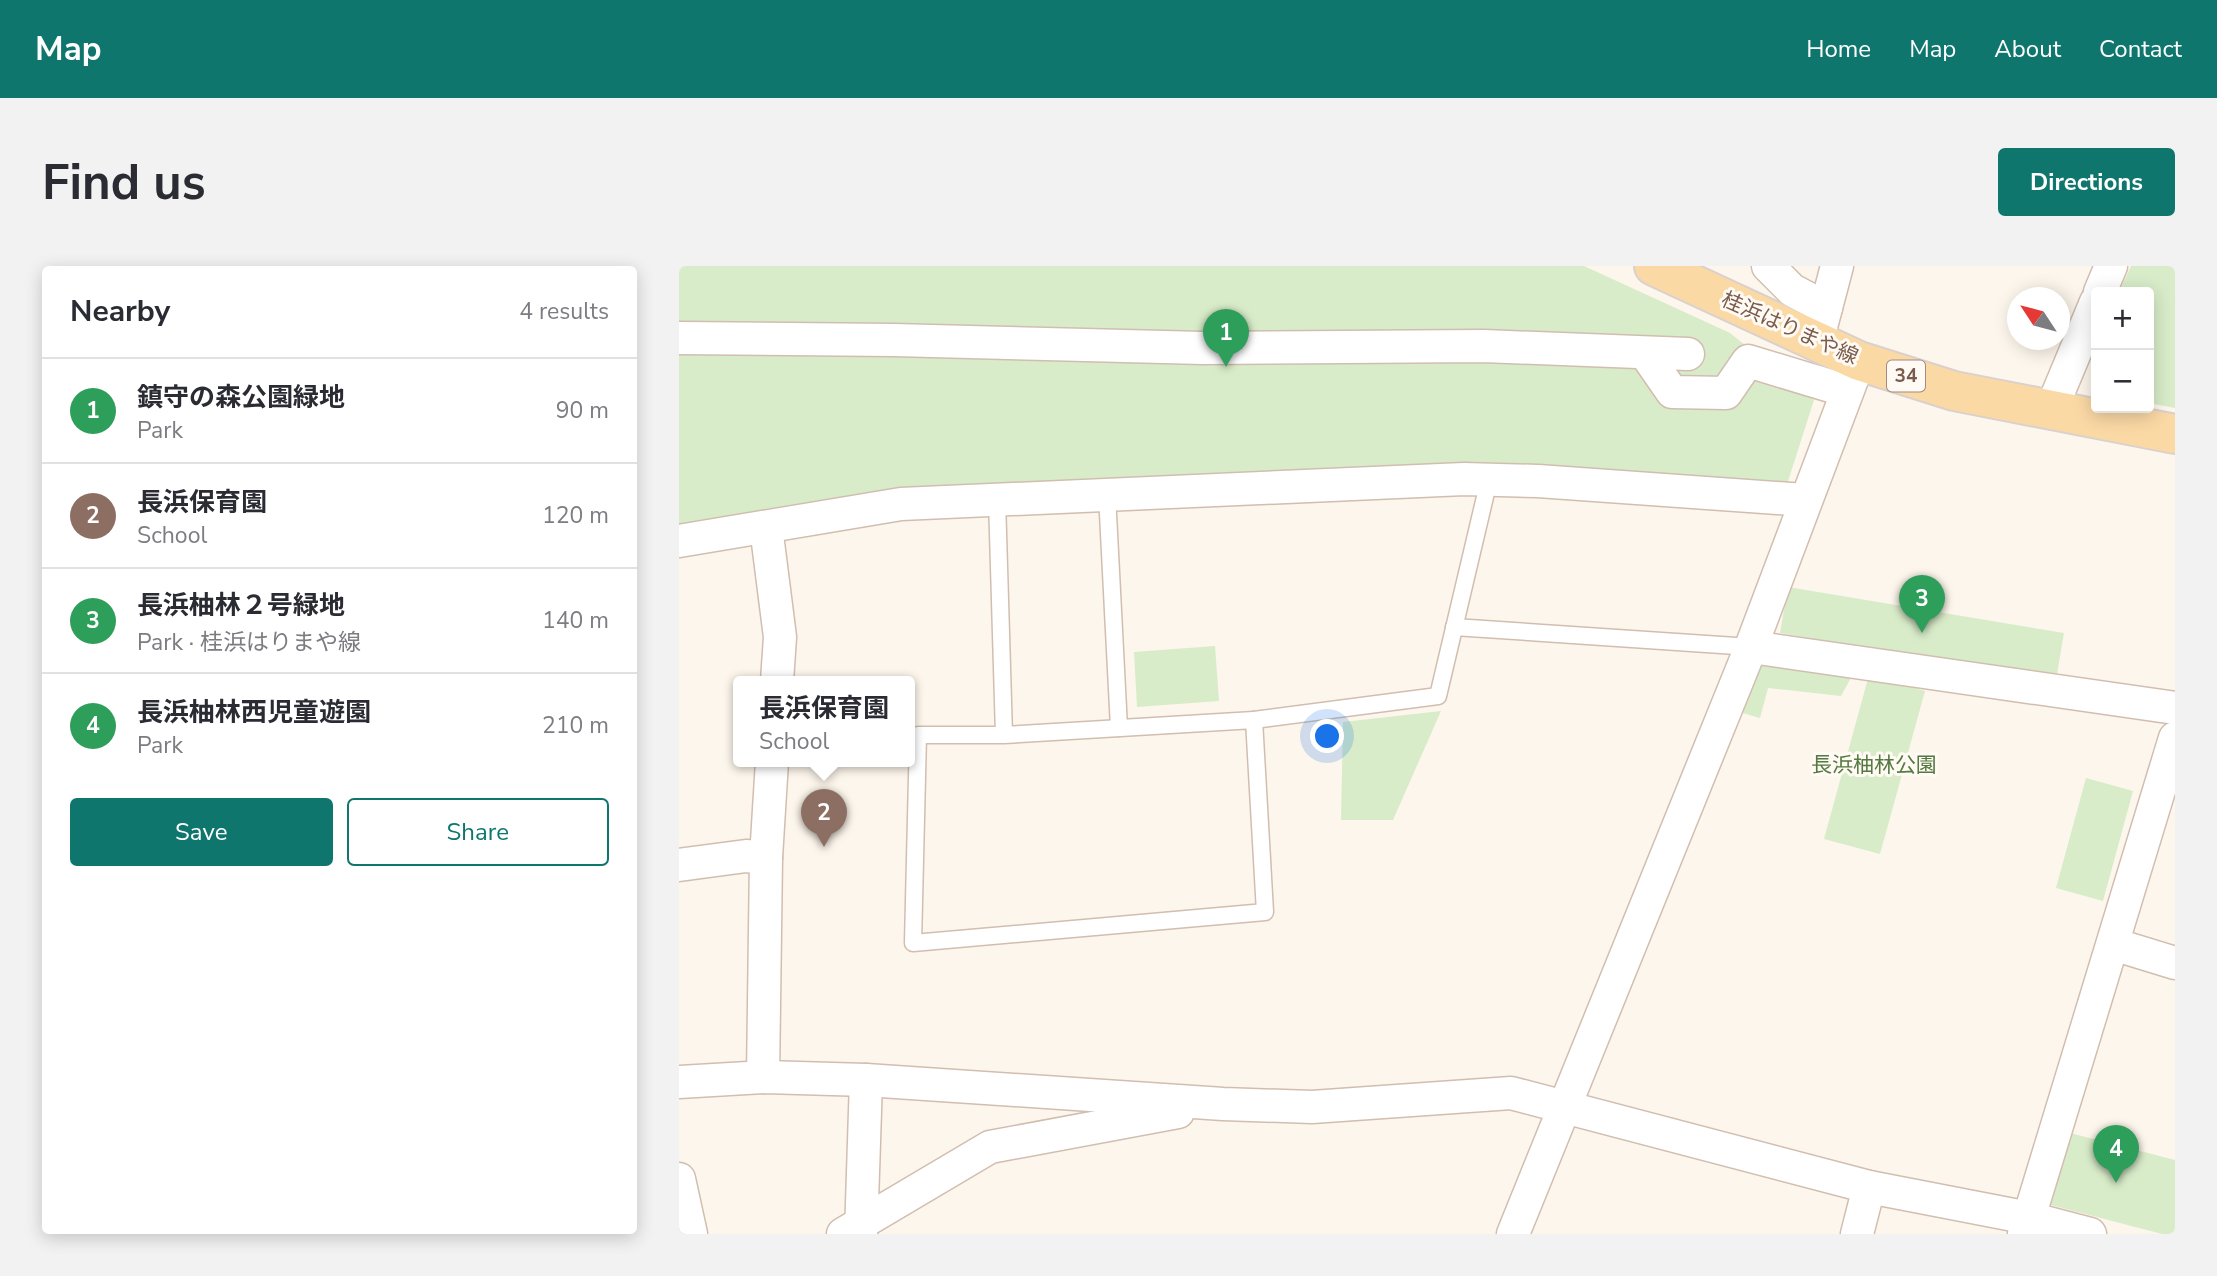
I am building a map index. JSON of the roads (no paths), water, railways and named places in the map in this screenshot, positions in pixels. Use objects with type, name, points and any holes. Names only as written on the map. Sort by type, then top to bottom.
[{"type":"main road","name":"桂浜はりまや線","points":[[1654,266],[1821,325],[1853,376],[1954,391],[2175,434]]},
{"type":"street","points":[[1768,266],[1821,325]]},
{"type":"street","points":[[1821,325],[1837,266]]},
{"type":"street","points":[[2102,287],[2111,266]]},
{"type":"street","points":[[2051,410],[2091,314]]},
{"type":"street","points":[[679,338],[894,340],[1203,348],[1484,346],[1688,354]]},
{"type":"street","points":[[1513,1234],[1751,647],[1853,376],[1748,361],[1726,393],[1672,392],[1645,353]]},
{"type":"street","points":[[679,541],[901,504],[1489,480],[1805,500]]},
{"type":"street","points":[[766,527],[780,637],[777,676]]},
{"type":"street","points":[[1751,647],[2175,708]]},
{"type":"street","points":[[2026,1226],[2175,738]]},
{"type":"street","points":[[763,1077],[766,858],[772,767]]},
{"type":"street","points":[[679,865],[746,856],[766,858]]},
{"type":"street","points":[[2113,944],[2175,963]]},
{"type":"street","points":[[679,1082],[763,1077],[866,1080],[1223,1104],[1312,1107],[1511,1093],[2026,1226],[2090,1234]]},
{"type":"street","points":[[855,1229],[866,1080]]},
{"type":"street","points":[[855,1229],[990,1147],[1223,1104]]},
{"type":"street","points":[[679,1179],[691,1234]]},
{"type":"street","points":[[1857,1234],[1869,1187]]},
{"type":"lane","points":[[1254,720],[1265,912],[913,943],[918,735],[1003,735],[1254,720],[1438,696],[1489,480]]},
{"type":"lane","points":[[1107,494],[1119,728]]},
{"type":"lane","points":[[997,499],[1003,735]]},
{"type":"lane","points":[[1454,627],[1751,647]]},
{"type":"place","name":"鎮守の森公園緑地","points":[[1226,367]]},
{"type":"place","name":"長浜柚林２号緑地","points":[[1922,633]]},
{"type":"place","name":"長浜保育園","points":[[824,847]]},
{"type":"place","name":"長浜柚林西児童遊園","points":[[2116,1183]]},
{"type":"park label","name":"長浜柚林公園","points":[[1874,765]]}]
